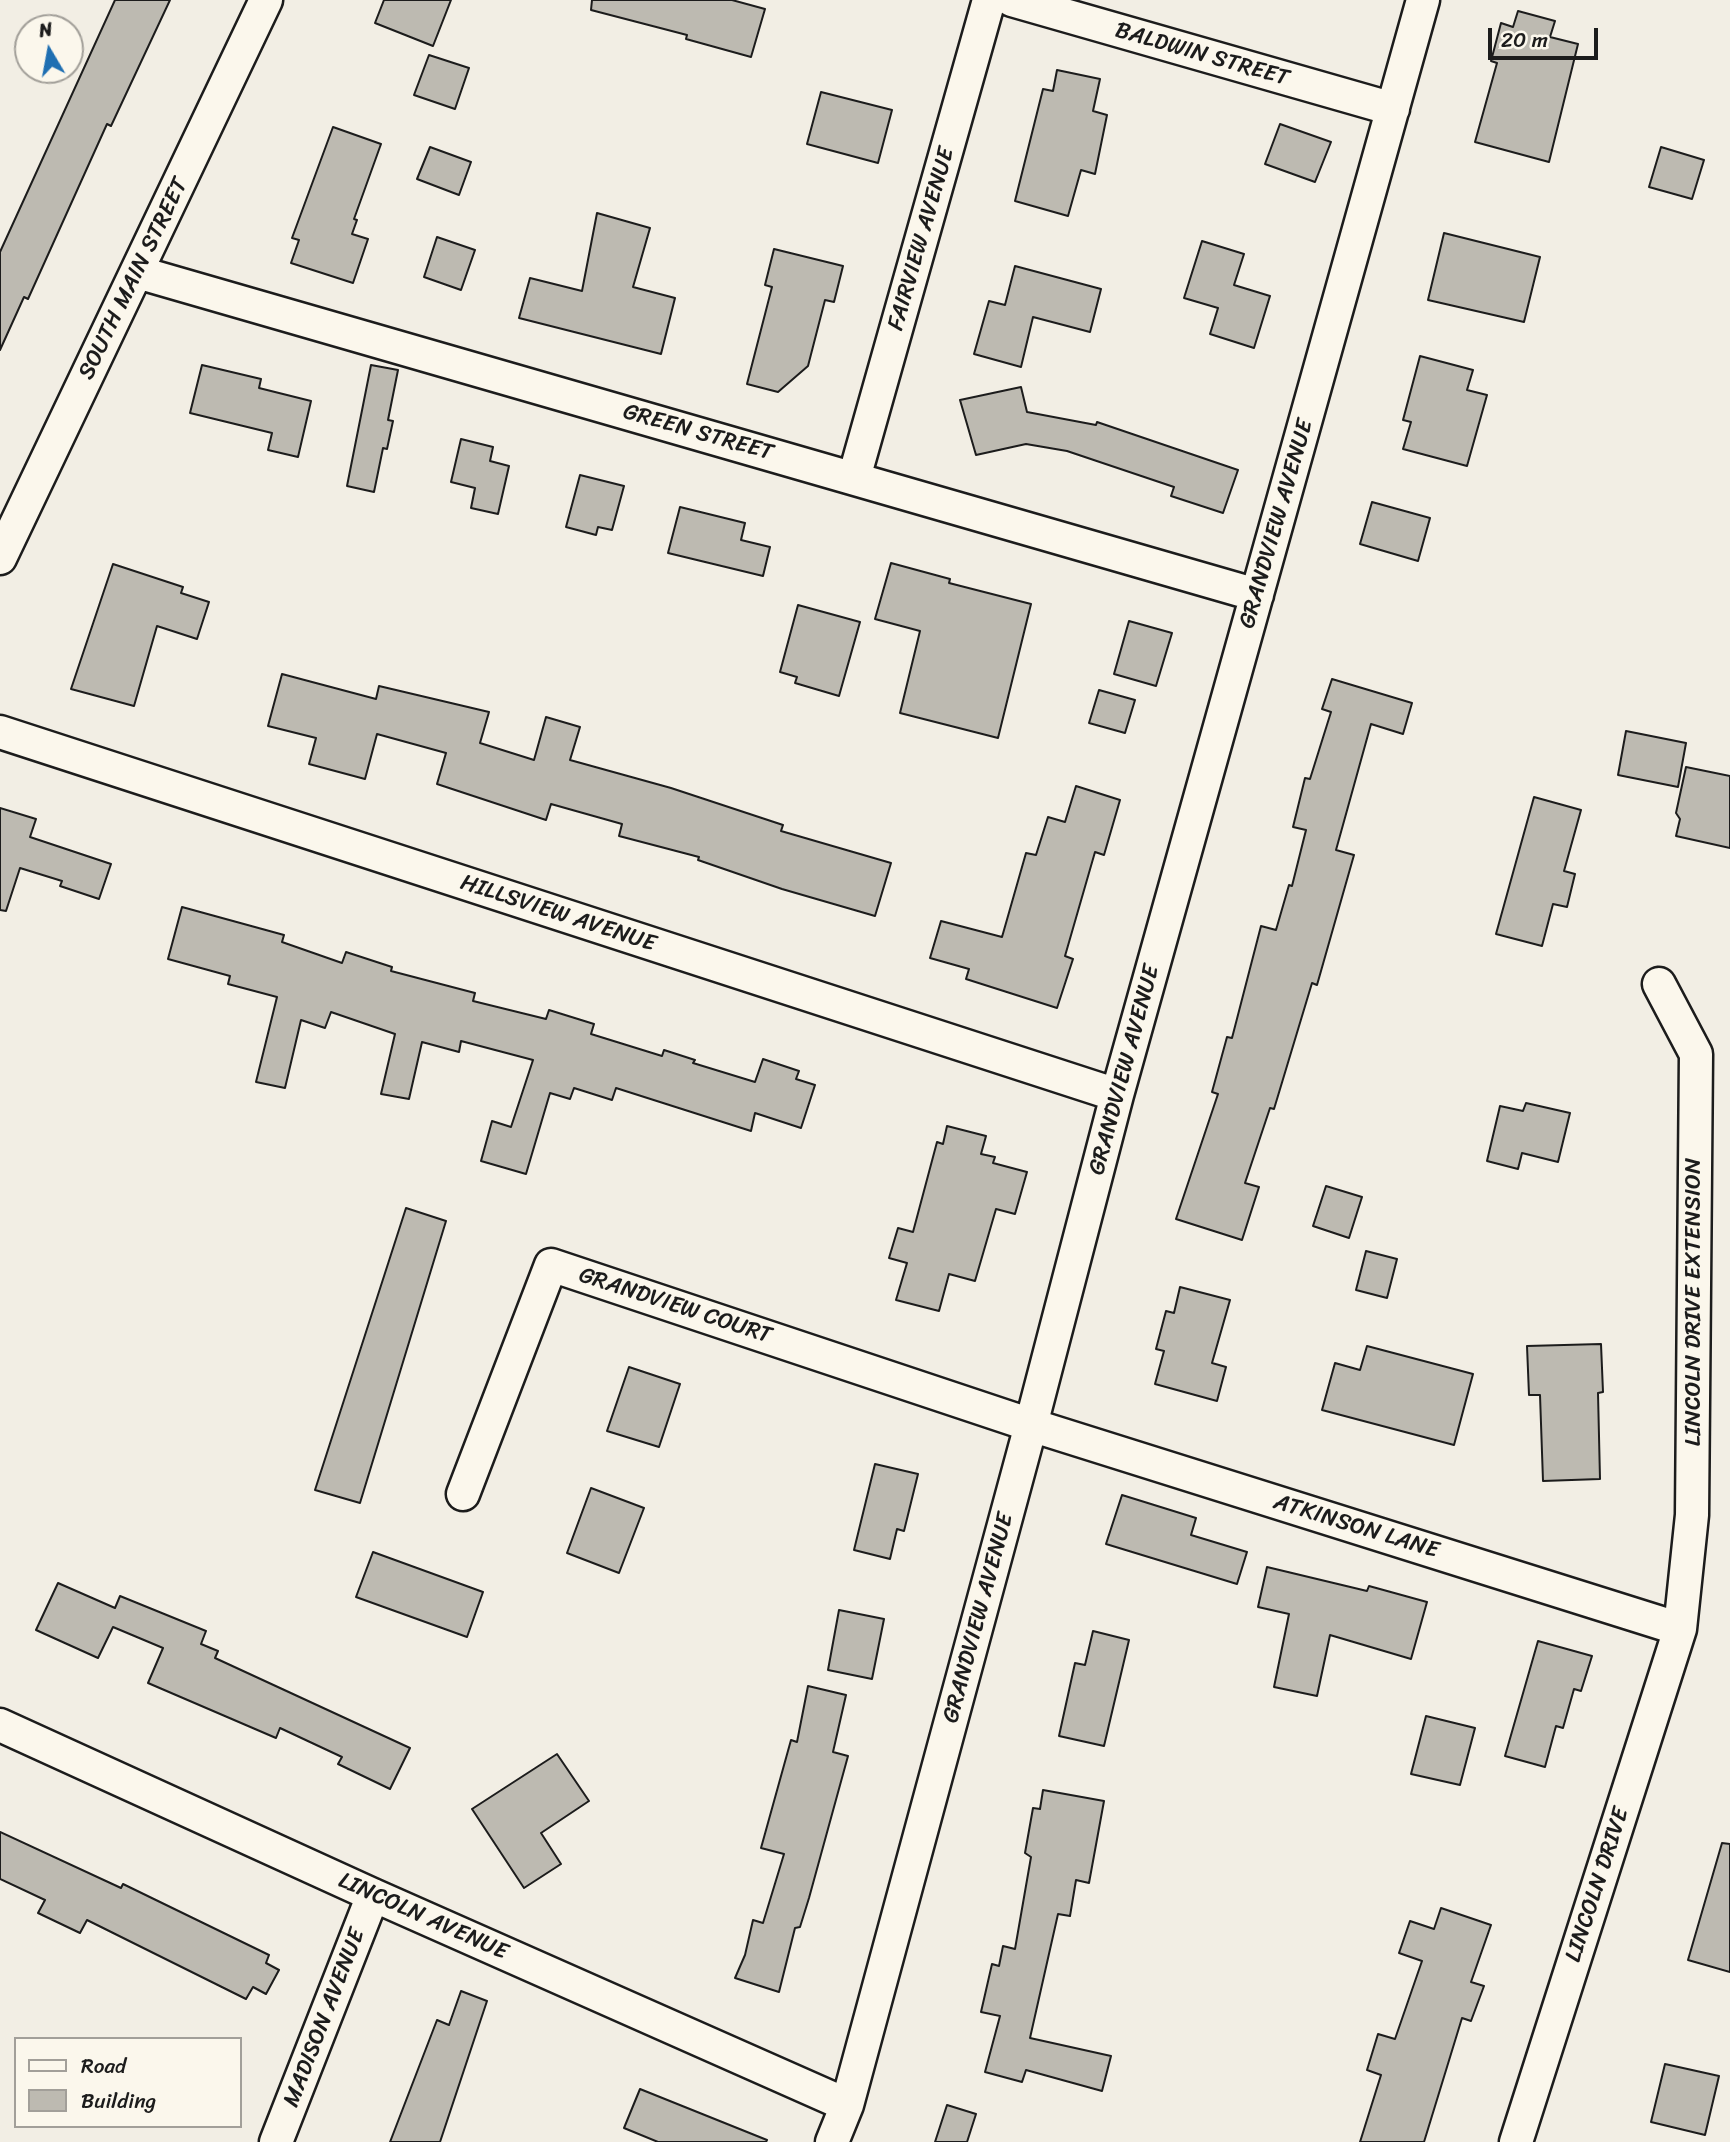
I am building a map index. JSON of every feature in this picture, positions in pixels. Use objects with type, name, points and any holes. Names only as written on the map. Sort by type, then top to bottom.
[{"type":"street","name":"SOUTH MAIN STREET","points":[[0,558],[266,0]]},
{"type":"street","name":"FAIRVIEW AVENUE","points":[[854,478],[989,0]]},
{"type":"street","name":"BALDWIN STREET","points":[[1012,0],[1393,109]]},
{"type":"street","name":"GRANDVIEW AVENUE","points":[[832,2142],[847,2105],[1031,1425],[1117,1095],[1423,0]]},
{"type":"street","name":"GREEN STREET","points":[[137,272],[1257,595]]},
{"type":"street","name":"HILLSVIEW AVENUE","points":[[0,732],[1117,1095]]},
{"type":"street","name":"LINCOLN DRIVE EXTENSION","points":[[1659,984],[1696,1054],[1692,1515],[1680,1629]]},
{"type":"street","name":"GRANDVIEW COURT","points":[[463,1494],[551,1265],[1031,1425]]},
{"type":"street","name":"ATKINSON LANE","points":[[1031,1425],[1680,1629]]},
{"type":"street","name":"LINCOLN DRIVE","points":[[1516,2142],[1680,1629]]},
{"type":"street","name":"LINCOLN AVENUE","points":[[0,1725],[373,1895],[847,2105]]},
{"type":"street","name":"MADISON AVENUE","points":[[276,2142],[373,1895]]},
{"type":"building","points":[[115,0],[170,0],[111,126],[107,124],[28,299],[24,297],[0,350],[0,252],[77,84],[84,84],[84,68]]},
{"type":"building","points":[[384,0],[451,0],[433,46],[375,23]]},
{"type":"building","points":[[592,0],[732,0],[765,9],[751,57],[686,39],[687,35],[591,10]]},
{"type":"building","points":[[1518,11],[1555,21],[1550,37],[1578,44],[1549,162],[1475,142],[1497,63],[1491,61],[1501,23],[1513,27]]},
{"type":"building","points":[[429,55],[469,68],[455,109],[414,95]]},
{"type":"building","points":[[1057,70],[1100,79],[1093,111],[1107,115],[1095,174],[1081,170],[1068,216],[1015,201],[1043,89],[1053,91]]},
{"type":"building","points":[[821,92],[892,110],[878,163],[807,144]]},
{"type":"building","points":[[1280,124],[1331,142],[1315,182],[1265,164]]},
{"type":"building","points":[[333,127],[381,144],[354,219],[357,220],[352,234],[368,239],[353,283],[291,263],[299,240],[292,238]]},
{"type":"building","points":[[430,147],[471,162],[459,195],[417,179]]},
{"type":"building","points":[[1661,147],[1704,160],[1692,199],[1649,187]]},
{"type":"building","points":[[597,213],[650,228],[633,287],[675,298],[661,354],[519,318],[530,278],[582,291]]},
{"type":"building","points":[[1444,233],[1540,257],[1524,322],[1428,300]]},
{"type":"building","points":[[437,237],[475,250],[461,290],[424,277]]},
{"type":"building","points":[[1202,241],[1244,254],[1234,285],[1270,296],[1254,348],[1210,334],[1218,308],[1184,298]]},
{"type":"building","points":[[774,249],[843,266],[834,302],[825,300],[808,366],[778,392],[747,384],[772,287],[765,285]]},
{"type":"building","points":[[1015,266],[1101,289],[1090,332],[1033,317],[1021,367],[974,354],[989,301],[1005,305]]},
{"type":"building","points":[[1420,356],[1473,370],[1467,390],[1487,395],[1467,466],[1403,449],[1411,422],[1403,420]]},
{"type":"building","points":[[202,365],[261,379],[259,388],[311,401],[298,457],[268,450],[272,433],[190,413]]},
{"type":"building","points":[[371,365],[398,370],[388,420],[393,421],[387,449],[383,448],[374,492],[347,486]]},
{"type":"building","points":[[1021,387],[1027,412],[1096,425],[1097,422],[1238,470],[1223,513],[1171,496],[1174,487],[1067,451],[1026,444],[976,455],[960,400]]},
{"type":"building","points":[[461,439],[493,447],[490,461],[509,466],[498,514],[471,508],[475,488],[451,482]]},
{"type":"building","points":[[580,475],[624,486],[612,530],[598,527],[596,535],[566,527]]},
{"type":"building","points":[[1372,502],[1430,518],[1418,561],[1360,544]]},
{"type":"building","points":[[680,507],[745,523],[741,540],[770,547],[763,576],[668,553]]},
{"type":"building","points":[[891,563],[950,579],[949,583],[1031,604],[998,738],[900,713],[920,631],[875,619]]},
{"type":"building","points":[[113,564],[183,587],[181,593],[209,602],[197,639],[157,626],[134,706],[71,689]]},
{"type":"building","points":[[798,605],[860,622],[839,696],[795,683],[797,677],[780,672]]},
{"type":"building","points":[[1129,621],[1172,633],[1156,686],[1114,674]]},
{"type":"building","points":[[282,674],[376,699],[379,686],[489,712],[480,743],[534,760],[546,717],[580,727],[570,760],[671,788],[783,825],[781,831],[891,863],[875,916],[782,889],[698,860],[699,857],[619,836],[622,824],[551,804],[546,820],[437,784],[446,753],[377,734],[365,779],[309,764],[316,738],[268,726]]},
{"type":"building","points":[[1332,679],[1412,703],[1403,734],[1371,724],[1336,850],[1354,855],[1317,985],[1312,983],[1274,1109],[1270,1108],[1245,1183],[1259,1187],[1242,1240],[1176,1219],[1218,1094],[1212,1092],[1227,1037],[1232,1038],[1261,926],[1276,930],[1289,885],[1292,886],[1306,830],[1293,827],[1305,778],[1310,779],[1331,712],[1322,709]]},
{"type":"building","points":[[1099,690],[1135,700],[1125,733],[1089,723]]},
{"type":"building","points":[[1626,731],[1686,743],[1678,787],[1618,775]]},
{"type":"building","points":[[1686,767],[1730,776],[1730,848],[1676,836],[1680,819],[1676,813]]},
{"type":"building","points":[[1076,786],[1120,800],[1104,855],[1095,852],[1065,956],[1073,959],[1057,1008],[966,979],[969,969],[930,958],[941,921],[1002,937],[1026,853],[1036,855],[1048,817],[1065,822]]},
{"type":"building","points":[[1534,797],[1581,810],[1564,871],[1575,874],[1567,907],[1553,904],[1542,946],[1496,934]]},
{"type":"building","points":[[0,808],[36,819],[30,837],[111,864],[99,899],[60,886],[62,881],[20,868],[6,911],[0,910]]},
{"type":"building","points":[[182,907],[284,935],[282,942],[342,963],[346,952],[392,967],[391,971],[475,993],[473,1001],[546,1019],[549,1010],[594,1024],[591,1034],[662,1056],[664,1050],[695,1060],[693,1063],[755,1082],[763,1059],[799,1071],[796,1079],[815,1085],[801,1128],[755,1113],[751,1131],[616,1088],[612,1100],[574,1088],[570,1099],[550,1093],[526,1174],[481,1161],[492,1121],[511,1127],[533,1060],[461,1041],[459,1052],[422,1042],[409,1099],[381,1094],[395,1034],[331,1012],[325,1028],[301,1020],[285,1088],[256,1082],[277,997],[228,984],[230,976],[168,959]]},
{"type":"building","points":[[1526,1103],[1570,1113],[1558,1162],[1522,1153],[1518,1169],[1487,1161],[1500,1106],[1523,1111]]},
{"type":"building","points":[[947,1126],[986,1136],[981,1154],[995,1157],[993,1163],[1027,1172],[1015,1214],[996,1209],[975,1281],[949,1274],[939,1311],[896,1300],[907,1263],[889,1258],[898,1228],[913,1232],[937,1142],[943,1144]]},
{"type":"building","points":[[1326,1186],[1362,1197],[1349,1238],[1313,1226]]},
{"type":"building","points":[[406,1208],[446,1221],[360,1503],[315,1490]]},
{"type":"building","points":[[1366,1251],[1397,1259],[1387,1298],[1356,1290]]},
{"type":"building","points":[[1180,1287],[1230,1300],[1212,1363],[1226,1367],[1217,1401],[1155,1384],[1164,1351],[1156,1349],[1166,1311],[1174,1313]]},
{"type":"building","points":[[1601,1344],[1603,1392],[1598,1393],[1600,1479],[1543,1481],[1540,1395],[1529,1395],[1527,1346]]},
{"type":"building","points":[[1367,1346],[1473,1374],[1454,1445],[1322,1410],[1335,1363],[1360,1370]]},
{"type":"building","points":[[629,1367],[680,1384],[659,1447],[607,1431]]},
{"type":"building","points":[[875,1464],[918,1474],[904,1531],[897,1529],[890,1559],[854,1550]]},
{"type":"building","points":[[591,1488],[644,1508],[619,1573],[567,1553]]},
{"type":"building","points":[[1122,1495],[1196,1518],[1191,1535],[1247,1552],[1237,1584],[1106,1544]]},
{"type":"building","points":[[373,1552],[483,1592],[467,1637],[356,1597]]},
{"type":"building","points":[[1267,1567],[1367,1591],[1369,1586],[1427,1602],[1411,1659],[1330,1635],[1317,1696],[1274,1687],[1289,1614],[1258,1607]]},
{"type":"building","points":[[58,1583],[115,1608],[120,1596],[206,1631],[201,1644],[218,1651],[215,1658],[410,1748],[390,1789],[338,1764],[342,1757],[280,1728],[276,1738],[148,1683],[163,1648],[113,1627],[98,1658],[36,1630]]},
{"type":"building","points":[[839,1610],[884,1619],[872,1679],[828,1670]]},
{"type":"building","points":[[1093,1631],[1129,1640],[1104,1746],[1059,1736],[1075,1663],[1085,1665]]},
{"type":"building","points":[[1538,1641],[1592,1656],[1581,1691],[1574,1689],[1563,1728],[1556,1726],[1545,1767],[1505,1756]]},
{"type":"building","points":[[808,1686],[846,1695],[833,1752],[848,1756],[809,1898],[800,1927],[795,1928],[779,1992],[735,1978],[745,1955],[753,1920],[763,1923],[784,1854],[761,1848],[791,1740],[797,1742]]},
{"type":"building","points":[[1426,1716],[1475,1728],[1460,1785],[1411,1774]]},
{"type":"building","points":[[557,1754],[589,1801],[541,1833],[561,1864],[524,1888],[472,1809]]},
{"type":"building","points":[[1043,1790],[1104,1801],[1089,1883],[1076,1880],[1070,1916],[1058,1914],[1030,2038],[1111,2056],[1102,2091],[1026,2070],[1022,2082],[985,2072],[1000,2016],[981,2012],[992,1964],[999,1966],[1003,1946],[1015,1949],[1031,1857],[1025,1853],[1033,1808],[1040,1809]]},
{"type":"building","points":[[0,1832],[121,1888],[123,1884],[269,1955],[266,1963],[279,1970],[266,1994],[253,1987],[246,1999],[87,1920],[80,1933],[38,1913],[45,1900],[0,1879]]},
{"type":"building","points":[[1722,1843],[1730,1844],[1730,1972],[1688,1960]]},
{"type":"building","points":[[1441,1908],[1491,1925],[1471,1982],[1484,1986],[1471,2021],[1462,2018],[1424,2142],[1360,2142],[1381,2075],[1367,2070],[1378,2034],[1395,2039],[1422,1961],[1399,1953],[1410,1921],[1434,1929]]},
{"type":"building","points":[[461,1991],[487,2001],[440,2142],[390,2142],[437,2020],[449,2025]]},
{"type":"building","points":[[1665,2064],[1719,2076],[1705,2135],[1651,2122]]},
{"type":"building","points":[[640,2089],[767,2140],[658,2142],[624,2128]]},
{"type":"building","points":[[947,2105],[976,2114],[967,2142],[935,2142]]}]
